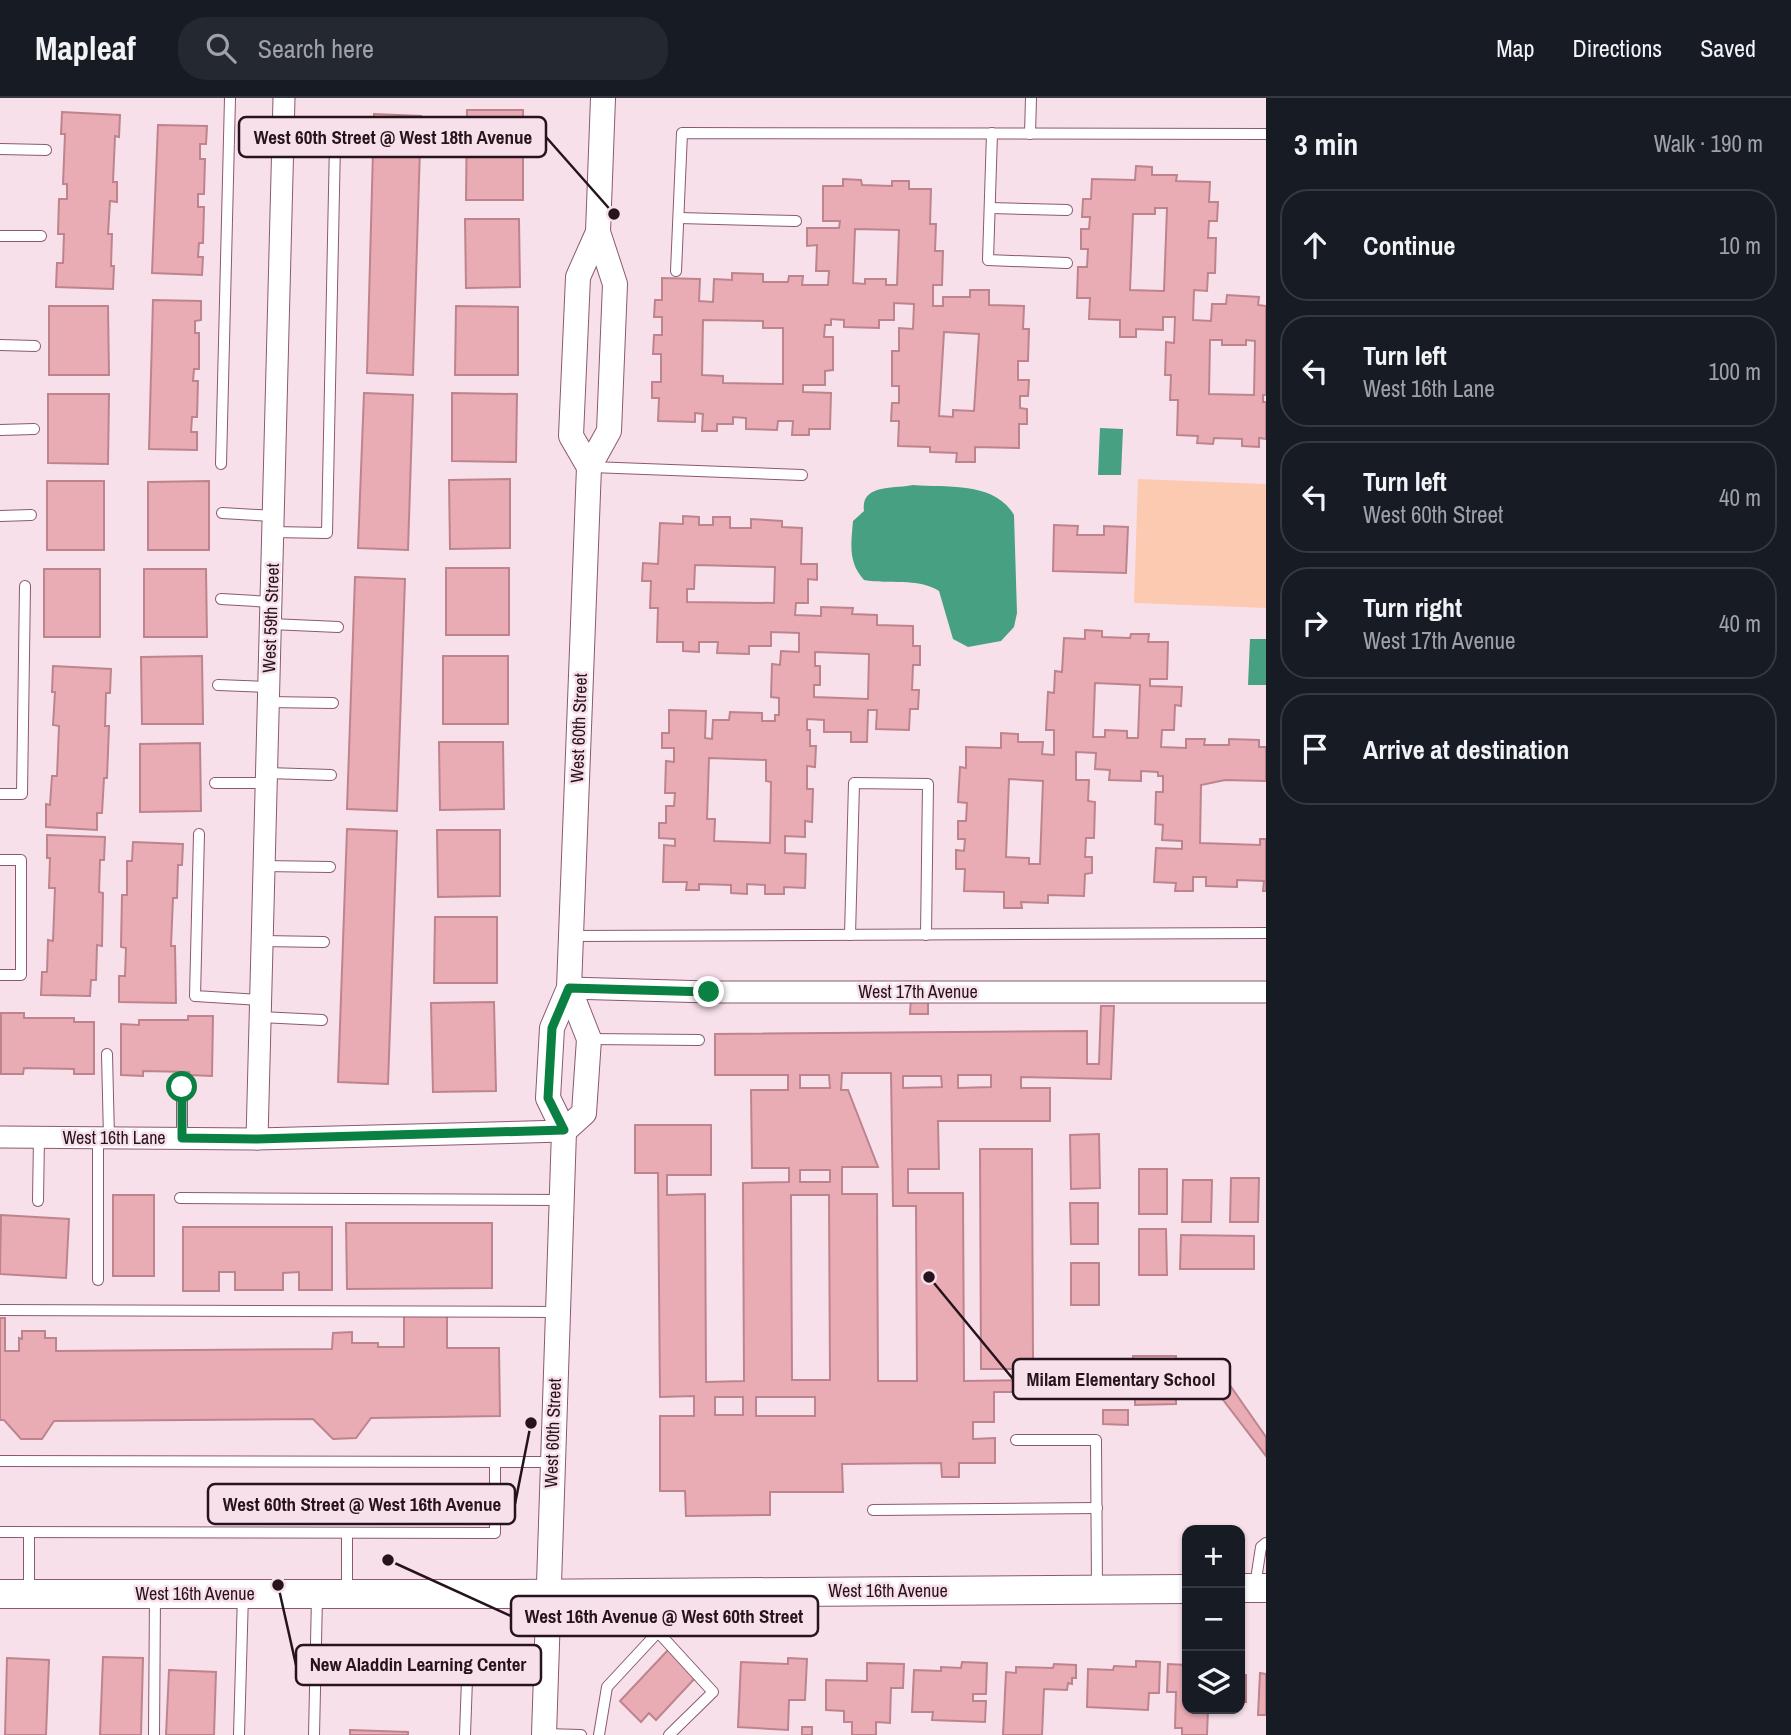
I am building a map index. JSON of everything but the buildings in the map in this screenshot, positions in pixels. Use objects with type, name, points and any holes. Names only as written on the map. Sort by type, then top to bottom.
[{"type":"main road","name":"West 16th Avenue","points":[[0,1594],[1182,1589]]},
{"type":"street","name":"West 59th Street","points":[[257,1139],[284,98]]},
{"type":"street","name":"West 60th Street","points":[[544,1735],[564,1130],[548,1098],[552,1028],[569,988],[589,467],[609,431],[615,284],[598,232],[603,98]]},
{"type":"street","name":"West 60th Street","points":[[589,467],[571,436],[578,277],[598,232]]},
{"type":"street","name":"West 60th Street","points":[[564,1130],[584,1113],[589,1039],[569,988]]},
{"type":"street","name":"West 17th Avenue","points":[[569,988],[709,992],[1266,992]]},
{"type":"street","name":"West 16th Lane","points":[[0,1137],[257,1139],[564,1130]]},
{"type":"lane","points":[[221,464],[230,98]]},
{"type":"lane","points":[[1030,134],[1031,98]]},
{"type":"lane","points":[[676,271],[682,133],[1266,134]]},
{"type":"lane","points":[[992,133],[988,260],[1067,263]]},
{"type":"lane","points":[[222,513],[327,533],[335,142],[283,141]]},
{"type":"lane","points":[[0,149],[46,150]]},
{"type":"lane","points":[[990,208],[1067,210]]},
{"type":"lane","points":[[678,218],[796,221]]},
{"type":"lane","points":[[0,236],[41,236]]},
{"type":"lane","points":[[0,345],[35,346]]},
{"type":"lane","points":[[0,430],[34,429]]},
{"type":"lane","points":[[589,467],[802,475]]},
{"type":"lane","points":[[0,516],[31,515]]},
{"type":"lane","points":[[0,794],[22,794],[25,586]]},
{"type":"lane","points":[[222,599],[271,602]]},
{"type":"lane","points":[[271,624],[338,627]]},
{"type":"lane","points":[[218,685],[333,704]]},
{"type":"lane","points":[[215,783],[331,775]]},
{"type":"lane","points":[[850,935],[854,782],[928,783],[926,935]]},
{"type":"lane","points":[[199,834],[195,996],[322,1020]]},
{"type":"lane","points":[[0,860],[21,860],[21,975],[0,975]]},
{"type":"lane","points":[[264,866],[330,867]]},
{"type":"lane","points":[[571,936],[1266,933]]},
{"type":"lane","points":[[262,941],[324,942]]},
{"type":"lane","points":[[589,1039],[699,1040]]},
{"type":"lane","points":[[98,1280],[107,1054]]},
{"type":"lane","points":[[182,1087],[182,1138]]},
{"type":"lane","points":[[38,1201],[39,1137]]},
{"type":"lane","points":[[180,1198],[561,1200]]},
{"type":"lane","points":[[0,1310],[556,1312]]},
{"type":"lane","points":[[1016,1440],[1096,1440],[1097,1589]]},
{"type":"lane","points":[[0,1461],[552,1462]]},
{"type":"lane","points":[[0,1532],[495,1533],[495,1462]]},
{"type":"lane","points":[[873,1510],[1097,1508]]},
{"type":"lane","points":[[29,1532],[29,1594]]},
{"type":"lane","points":[[347,1533],[347,1594]]},
{"type":"lane","points":[[1254,1588],[1261,1547],[1266,1543]]},
{"type":"lane","points":[[658,1593],[658,1632],[713,1692],[669,1735]]},
{"type":"lane","points":[[154,1735],[155,1594]]},
{"type":"lane","points":[[239,1735],[243,1594]]},
{"type":"lane","points":[[314,1735],[317,1594]]},
{"type":"lane","points":[[599,1735],[607,1687],[658,1632]]},
{"type":"lane","points":[[315,1675],[467,1679],[465,1735]]},
{"type":"lane","points":[[544,1735],[581,1735]]},
{"type":"shaded area","points":[[1100,428],[1123,429],[1121,475],[1098,475]]},
{"type":"shaded area","points":[[1138,479],[1266,484],[1266,608],[1134,603]]},
{"type":"shaded area","points":[[913,485],[982,491],[995,496],[1014,515],[1017,613],[1014,627],[1001,641],[968,647],[953,639],[939,591],[922,584],[864,580],[855,567],[852,553],[853,521],[864,511],[864,502],[868,496],[881,489]]},
{"type":"shaded area","points":[[1250,639],[1266,639],[1266,685],[1248,685]]},
{"type":"place","name":"West 60th Street @ West 18th Avenue","points":[[614,214]]},
{"type":"place","name":"Milam Elementary School","points":[[929,1277]]},
{"type":"place","name":"West 60th Street @ West 16th Avenue","points":[[531,1423]]},
{"type":"place","name":"West 16th Avenue @ West 60th Street","points":[[388,1560]]},
{"type":"place","name":"New Aladdin Learning Center","points":[[278,1585]]},
{"type":"route","points":[[182,1087],[182,1138],[257,1139],[564,1130],[548,1098],[552,1028],[569,988],[709,992]]}]
